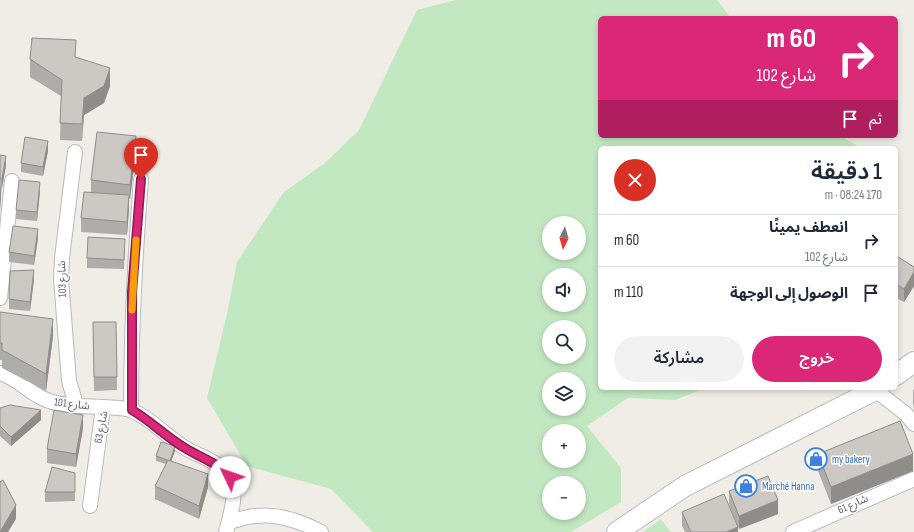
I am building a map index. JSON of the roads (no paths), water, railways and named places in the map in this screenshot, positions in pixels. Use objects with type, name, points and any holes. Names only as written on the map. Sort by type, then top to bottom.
[{"type":"main road","points":[[898,374],[914,362]]},
{"type":"main road","points":[[618,532],[685,486],[875,390]]},
{"type":"street","name":"شارع 103","points":[[75,152],[62,258],[61,279],[69,381],[76,405]]},
{"type":"street","points":[[132,410],[131,333],[133,279],[141,179]]},
{"type":"street","points":[[0,298],[12,180]]},
{"type":"street","name":"شارع 101","points":[[0,373],[19,382],[41,398],[52,402],[103,407]]},
{"type":"street","points":[[878,390],[906,414],[914,424]]},
{"type":"street","name":"شارع 63","points":[[90,506],[103,407],[132,410],[151,422],[185,448],[223,469],[230,477],[234,493],[228,527]]},
{"type":"street","name":"شارع 61","points":[[793,532],[914,479]]},
{"type":"street","points":[[228,527],[256,516],[275,516],[294,521],[321,532]]},
{"type":"place","name":"my bakery","points":[[816,459]]},
{"type":"place","name":"Marché Hanna","points":[[746,486]]}]
